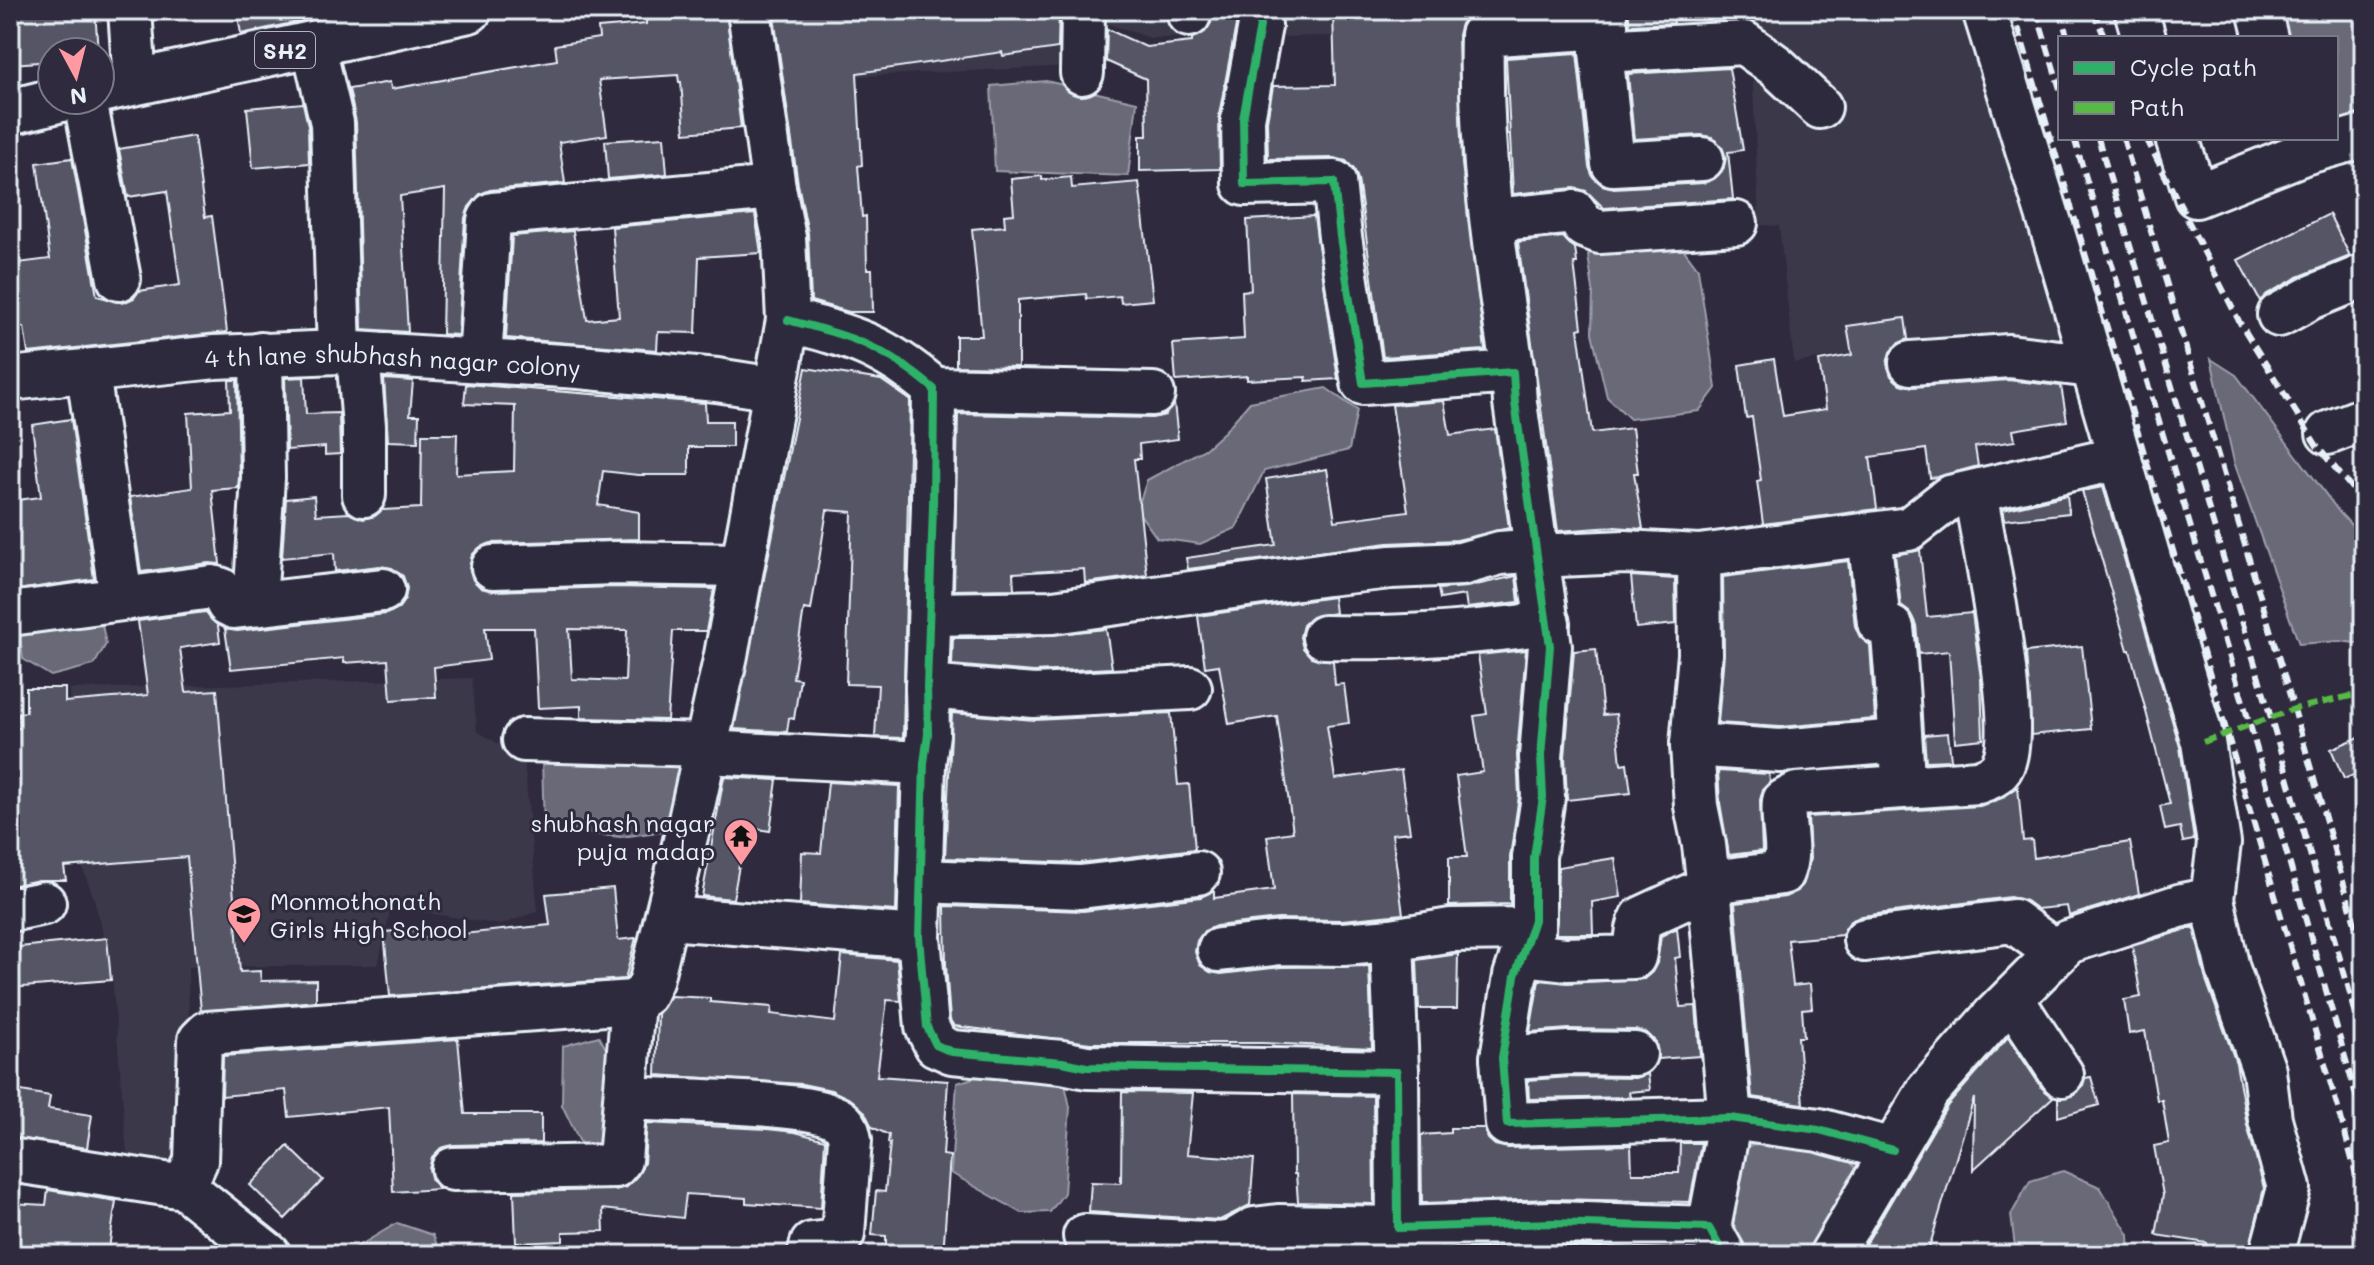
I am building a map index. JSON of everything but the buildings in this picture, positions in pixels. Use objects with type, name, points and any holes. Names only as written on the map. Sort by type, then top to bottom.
[{"type":"main road","name":"SH2","points":[[118,86],[336,30],[469,10]]},
{"type":"main road","points":[[10,111],[36,105]]},
{"type":"street","points":[[118,86],[130,10]]},
{"type":"street","points":[[184,1187],[196,1161],[200,1040],[207,1033],[633,1002],[645,994],[667,918],[705,749],[788,320],[784,238],[749,10]]},
{"type":"street","points":[[1082,73],[1083,10]]},
{"type":"street","points":[[1259,10],[1260,26],[1243,119],[1244,184],[1334,182],[1363,383],[1513,372]]},
{"type":"street","points":[[1984,10],[2203,742],[2219,843],[2212,899],[2228,969],[2264,1071],[2270,1119],[2289,1188],[2271,1255]]},
{"type":"street","points":[[2136,10],[2143,36]]},
{"type":"street","points":[[2259,10],[2266,36]]},
{"type":"street","points":[[1820,107],[1776,66],[1742,27],[1482,35],[1480,101],[1496,270],[1550,646],[1541,757],[1543,797],[1534,857],[1536,890],[1528,941],[1515,976],[1502,1058],[1507,1124],[1730,1118],[1819,1130],[1893,1150]]},
{"type":"street","points":[[1604,29],[1613,164],[1702,159]]},
{"type":"street","points":[[336,30],[332,123],[348,353],[364,426],[364,495]]},
{"type":"street","points":[[88,116],[119,279]]},
{"type":"street","points":[[2338,140],[2364,136]]},
{"type":"street","points":[[2178,140],[2196,196],[2302,145],[2336,140]]},
{"type":"street","points":[[480,361],[489,220],[493,214],[774,188]]},
{"type":"street","points":[[1492,220],[1575,212],[1584,226],[1600,232],[1736,223]]},
{"type":"street","points":[[2279,315],[2310,298],[2364,276]]},
{"type":"street","points":[[788,320],[852,337],[880,350],[903,363],[934,389],[1153,394]]},
{"type":"street","name":"4 th lane shubhash nagar colony","points":[[10,379],[261,354],[348,353],[717,380],[775,389]]},
{"type":"street","points":[[255,604],[263,478],[261,354]]},
{"type":"street","points":[[1911,363],[2009,356],[2092,366]]},
{"type":"street","points":[[88,373],[121,598]]},
{"type":"street","points":[[934,389],[928,734],[924,763],[919,937],[927,1027],[936,1045],[952,1052],[1087,1067],[1397,1072]]},
{"type":"street","points":[[930,614],[1053,612],[1327,574],[1461,564],[1500,553],[1526,551],[1536,556],[1625,552],[1699,556],[1869,535],[1909,529],[1950,497],[2120,458]]},
{"type":"street","points":[[1219,950],[1281,943],[1343,944],[1392,940],[1451,930],[1528,941],[1566,959],[1634,957],[1636,929],[1642,918],[1719,881],[1782,873],[1788,858],[1784,801],[1797,794],[1978,782],[1996,775],[2004,763],[2008,726],[2000,636],[1975,492]]},
{"type":"street","points":[[1869,535],[1879,623],[1892,628],[1904,786]]},
{"type":"street","points":[[1085,1236],[1221,1244],[1232,1242],[1254,1229],[1278,1226],[1398,1228],[1553,1223],[1716,1242],[1730,1118],[1709,887],[1696,806],[1692,745],[1700,654],[1699,556]]},
{"type":"street","points":[[493,567],[615,563],[742,565]]},
{"type":"street","points":[[18,613],[212,587],[220,589],[228,604],[234,607],[383,590]]},
{"type":"street","points":[[1324,637],[1484,632],[1548,623]]},
{"type":"street","points":[[927,687],[1034,696],[1190,688]]},
{"type":"street","points":[[524,740],[924,763]]},
{"type":"street","points":[[1692,745],[1780,751],[1899,741]]},
{"type":"street","points":[[920,881],[1080,887],[1198,873]]},
{"type":"street","points":[[1831,1255],[1928,1091],[1995,1015],[2068,942],[2182,905],[2212,899]]},
{"type":"street","points":[[667,918],[919,937]]},
{"type":"street","points":[[1865,940],[2013,921],[2057,953]]},
{"type":"street","points":[[1392,940],[1398,1228]]},
{"type":"street","points":[[2012,999],[2062,1075]]},
{"type":"street","points":[[453,1169],[615,1166],[620,1160],[633,1002]]},
{"type":"street","points":[[1502,1058],[1569,1053],[1635,1054]]},
{"type":"street","points":[[626,1098],[817,1111],[836,1118],[848,1127],[850,1140],[843,1234],[837,1241],[812,1244],[809,1255]]},
{"type":"street","points":[[10,1160],[184,1187],[269,1255]]},
{"type":"shaded area","points":[[752,10],[1455,10],[1454,35],[1150,38],[1097,20],[1075,66],[842,77],[764,85]]},
{"type":"shaded area","points":[[1746,10],[1975,10],[2080,353],[1913,344],[1794,363],[1779,226],[1759,225],[1751,43]]},
{"type":"shaded area","name":"Monmothonath Girls High School","points":[[472,678],[477,731],[524,759],[538,911],[501,925],[391,907],[378,965],[188,967],[192,1161],[180,1177],[128,1166],[111,964],[93,896],[69,833],[73,761],[69,689]]},
{"type":"water","points":[[2271,10],[2364,10],[2364,121],[2338,128],[2338,36],[2278,36]]},
{"type":"water","points":[[1046,81],[1137,102],[1128,176],[995,171],[991,86]]},
{"type":"water","points":[[1614,233],[1678,242],[1698,269],[1716,388],[1699,411],[1630,419],[1607,397],[1592,333],[1593,290],[1588,255]]},
{"type":"water","points":[[2211,359],[2236,375],[2340,513],[2364,539],[2364,644],[2339,641],[2299,644],[2234,462]]},
{"type":"water","points":[[1326,388],[1357,410],[1349,450],[1264,471],[1236,528],[1200,544],[1157,538],[1137,510],[1147,480],[1205,449],[1250,402]]},
{"type":"water","points":[[101,620],[106,644],[94,665],[51,676],[23,659],[20,635],[38,623]]},
{"type":"water","points":[[542,759],[687,760],[672,830],[621,837],[544,829]]},
{"type":"water","points":[[599,1036],[622,1078],[622,1117],[592,1167],[562,1105],[563,1046]]},
{"type":"water","points":[[986,1074],[1064,1080],[1070,1107],[1064,1193],[1050,1212],[1022,1213],[951,1173],[957,1083]]},
{"type":"water","points":[[1784,1142],[1832,1144],[1856,1168],[1843,1218],[1830,1240],[1809,1254],[1787,1257],[1745,1255],[1730,1239],[1731,1148]]},
{"type":"water","points":[[2063,1171],[2100,1187],[2129,1235],[2130,1255],[2016,1255],[2011,1215],[2030,1181]]},
{"type":"water","points":[[397,1223],[433,1235],[441,1255],[344,1255]]},
{"type":"railway","points":[[2013,10],[2364,1204]]},
{"type":"railway","points":[[2036,10],[2058,82]]},
{"type":"railway","points":[[2059,10],[2067,36]]},
{"type":"railway","points":[[2093,10],[2104,36]]},
{"type":"railway","points":[[2075,140],[2250,725],[2364,1123]]},
{"type":"railway","points":[[2099,140],[2364,1042]]},
{"type":"railway","points":[[2124,140],[2294,709],[2364,955]]},
{"type":"railway","points":[[2147,140],[2240,323],[2317,446],[2364,503]]},
{"type":"marked path","points":[[2203,742],[2294,709],[2364,693]]},
{"type":"cycle path","points":[[1259,10],[1260,26],[1243,119],[1244,184],[1334,182],[1363,383],[1513,372],[1550,646],[1541,757],[1543,797],[1534,857],[1534,920],[1515,976],[1502,1058],[1507,1124],[1730,1118],[1819,1130],[1893,1150]]},
{"type":"cycle path","points":[[788,320],[866,344],[899,362],[934,389],[928,734],[924,763],[919,937],[927,1027],[936,1045],[952,1052],[1087,1067],[1397,1072],[1398,1228],[1553,1223],[1709,1228],[1724,1255]]},
{"type":"place","name":"shubhash nagar puja madap","points":[[741,867]]},
{"type":"place","name":"Monmothonath Girls High School","points":[[244,945]]}]
